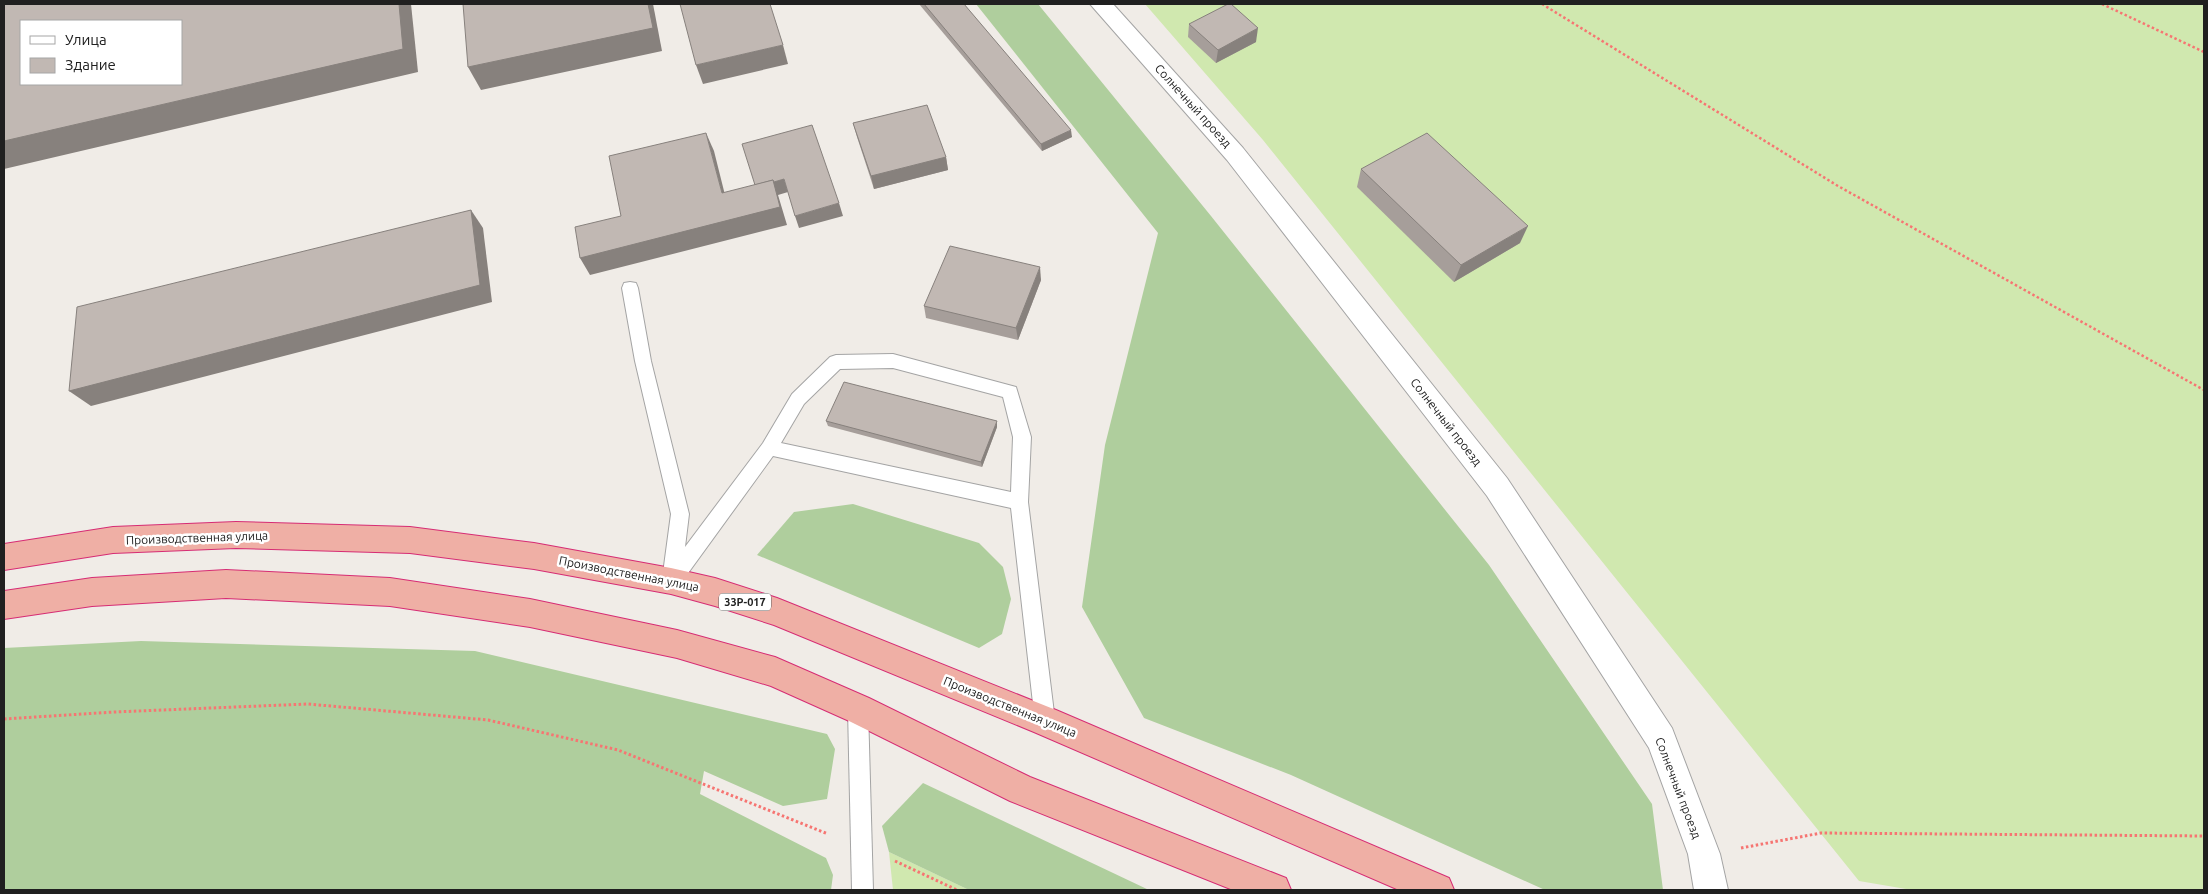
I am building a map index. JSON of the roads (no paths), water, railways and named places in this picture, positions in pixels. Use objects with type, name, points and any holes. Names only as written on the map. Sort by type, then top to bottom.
[{"type":"highway","name":"Производственная улица","points":[[4,557],[113,540],[227,535],[390,540],[534,556],[671,581],[715,592],[777,612],[1045,720],[1437,890]]},
{"type":"highway","points":[[4,605],[92,592],[226,584],[390,592],[530,613],[676,644],[775,672],[858,709],[1021,790],[1274,890]]},
{"type":"street","name":"Солнечный проезд","points":[[1101,4],[1235,154],[1497,487],[1661,739],[1704,854],[1711,890]]},
{"type":"lane","points":[[630,288],[643,361],[680,514],[671,581]]},
{"type":"lane","points":[[671,581],[769,448],[798,399],[836,362],[893,361],[1010,392],[1022,437],[1019,502],[1045,720]]},
{"type":"lane","points":[[769,448],[1019,502]]},
{"type":"lane","points":[[858,709],[862,890]]}]
